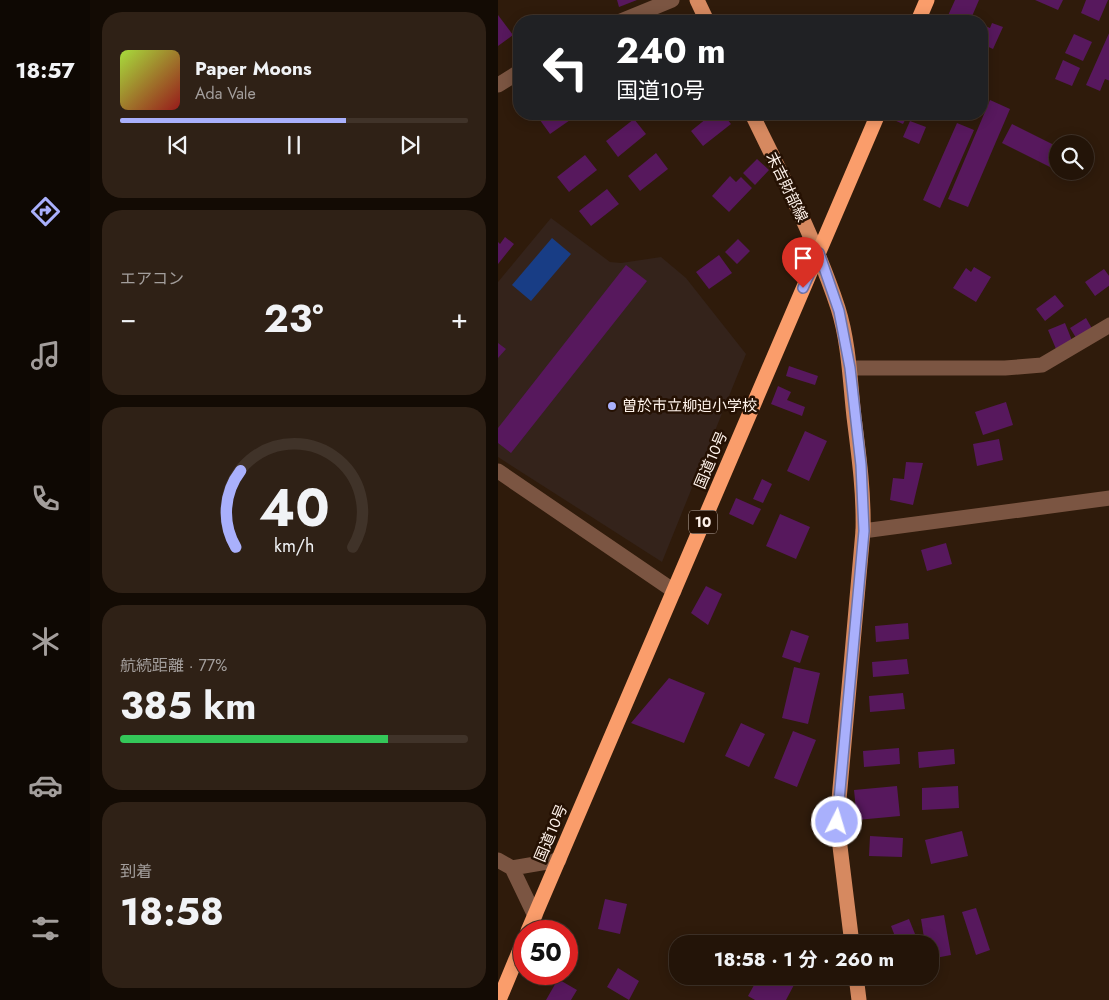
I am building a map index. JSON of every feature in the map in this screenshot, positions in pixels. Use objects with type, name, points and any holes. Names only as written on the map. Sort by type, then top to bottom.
[{"type":"highway","points":[[921,15],[927,0]]},
{"type":"highway","name":"国道10号","points":[[532,920],[875,120]]},
{"type":"highway","points":[[499,1000],[513,966]]},
{"type":"main road","points":[[697,0],[704,15]]},
{"type":"main road","name":"末吉財部線","points":[[755,120],[819,253],[839,311],[850,368],[861,465],[864,531],[837,822],[851,935]]},
{"type":"main road","points":[[857,985],[859,1000]]},
{"type":"street","points":[[636,15],[672,0]]},
{"type":"street","points":[[498,85],[513,76]]},
{"type":"street","points":[[850,368],[1005,368],[1042,365],[1110,325]]},
{"type":"street","points":[[498,471],[674,591]]},
{"type":"street","points":[[864,531],[1110,498]]},
{"type":"street","points":[[498,860],[512,868],[534,916]]},
{"type":"street","points":[[512,868],[558,860]]},
{"type":"shaded area","name":"曽於市立柳迫小学校","points":[[551,218],[610,262],[621,263],[661,257],[686,278],[746,354],[662,562],[498,457],[498,282]]},
{"type":"water","points":[[552,238],[571,254],[531,301],[512,285]]},
{"type":"building","points":[[617,0],[637,0],[619,7]]},
{"type":"building","points":[[955,0],[979,0],[973,15],[948,15]]},
{"type":"building","points":[[1035,0],[1063,0],[1058,10]]},
{"type":"building","points":[[1086,0],[1108,0],[1099,21],[1081,13]]},
{"type":"building","points":[[498,15],[513,35],[498,46]]},
{"type":"building","points":[[992,23],[1003,27],[993,49],[988,47],[988,27],[990,28]]},
{"type":"building","points":[[1110,31],[1110,81],[1105,79],[1100,91],[1086,85]]},
{"type":"building","points":[[1074,34],[1092,42],[1083,61],[1065,53]]},
{"type":"building","points":[[1063,60],[1080,68],[1072,86],[1055,79]]},
{"type":"building","points":[[990,100],[1010,109],[968,207],[948,199],[982,120],[988,120],[988,105]]},
{"type":"building","points":[[540,120],[570,120],[550,134]]},
{"type":"building","points":[[633,120],[635,120],[646,134],[618,157],[606,141]]},
{"type":"building","points":[[705,120],[728,120],[731,124],[703,146],[691,131]]},
{"type":"building","points":[[894,120],[905,120],[903,124]]},
{"type":"building","points":[[910,121],[926,127],[919,144],[903,137]]},
{"type":"building","points":[[957,123],[974,130],[940,208],[923,200]]},
{"type":"building","points":[[1012,124],[1049,142],[1049,166],[1002,143]]},
{"type":"building","points":[[656,153],[668,169],[640,191],[628,176]]},
{"type":"building","points":[[585,155],[597,170],[569,192],[557,177]]},
{"type":"building","points":[[757,159],[769,170],[755,185],[743,173]]},
{"type":"building","points":[[730,176],[736,182],[741,177],[752,188],[729,212],[712,196]]},
{"type":"building","points":[[607,189],[619,204],[591,226],[579,211]]},
{"type":"building","points":[[505,237],[514,244],[498,264],[498,242],[500,244]]},
{"type":"building","points":[[738,239],[750,251],[737,264],[725,252]]},
{"type":"building","points":[[719,255],[732,273],[709,289],[696,272]]},
{"type":"building","points":[[626,265],[647,281],[511,453],[498,443],[498,428]]},
{"type":"building","points":[[974,267],[991,277],[976,302],[953,288],[966,268],[971,272]]},
{"type":"building","points":[[1104,269],[1110,277],[1110,285],[1095,296],[1085,282]]},
{"type":"building","points":[[1055,295],[1064,306],[1045,321],[1036,309]]},
{"type":"building","points":[[1086,318],[1094,332],[1078,341],[1070,328]]},
{"type":"building","points":[[1065,323],[1073,343],[1056,349],[1048,330]]},
{"type":"building","points":[[498,343],[506,349],[498,358]]},
{"type":"building","points":[[789,366],[818,376],[815,385],[786,376]]},
{"type":"building","points":[[778,386],[791,392],[787,400],[805,407],[802,416],[771,404]]},
{"type":"building","points":[[1006,402],[1013,425],[983,435],[975,412]]},
{"type":"building","points":[[805,431],[827,441],[809,481],[787,471]]},
{"type":"building","points":[[999,439],[1003,460],[977,466],[973,444]]},
{"type":"building","points":[[906,462],[923,463],[913,505],[890,500],[893,478],[904,479]]},
{"type":"building","points":[[762,479],[772,484],[763,503],[753,499]]},
{"type":"building","points":[[736,498],[761,509],[753,525],[729,514]]},
{"type":"building","points":[[780,514],[810,527],[796,559],[766,546]]},
{"type":"building","points":[[946,543],[952,564],[927,571],[921,550]]},
{"type":"building","points":[[706,586],[722,594],[708,625],[691,613]]},
{"type":"building","points":[[908,623],[909,639],[876,642],[875,626]]},
{"type":"building","points":[[791,630],[809,636],[800,663],[782,657]]},
{"type":"building","points":[[907,659],[909,674],[873,677],[872,662]]},
{"type":"building","points":[[794,667],[820,673],[808,724],[782,718]]},
{"type":"building","points":[[669,678],[705,693],[684,743],[631,723]]},
{"type":"building","points":[[903,693],[905,709],[870,712],[869,696]]},
{"type":"building","points":[[741,723],[765,734],[749,767],[725,756]]},
{"type":"building","points":[[793,731],[816,740],[797,787],[774,778]]},
{"type":"building","points":[[899,748],[900,764],[864,767],[863,751]]},
{"type":"building","points":[[954,749],[955,764],[919,768],[918,752]]},
{"type":"building","points":[[897,786],[900,816],[857,820],[854,790]]},
{"type":"building","points":[[958,786],[959,808],[922,810],[922,788]]},
{"type":"building","points":[[962,831],[968,856],[931,864],[925,840]]},
{"type":"building","points":[[870,836],[903,838],[902,857],[869,856]]},
{"type":"building","points":[[605,899],[627,904],[620,934],[598,929]]},
{"type":"building","points":[[976,908],[990,950],[976,955],[962,912]]},
{"type":"building","points":[[944,915],[951,955],[939,957],[939,935],[924,935],[921,919]]},
{"type":"building","points":[[909,919],[915,935],[894,935],[891,926]]},
{"type":"building","points":[[618,968],[639,981],[629,1000],[607,987]]},
{"type":"building","points":[[555,985],[568,985],[577,990],[571,1000],[546,1000]]},
{"type":"building","points":[[754,985],[794,985],[786,1000],[755,1000],[748,996]]},
{"type":"place","name":"曽於市立柳迫小学校","points":[[612,406]]},
{"type":"route","points":[[803,288],[819,253],[839,311],[850,368],[864,504],[864,531],[837,822]]}]
